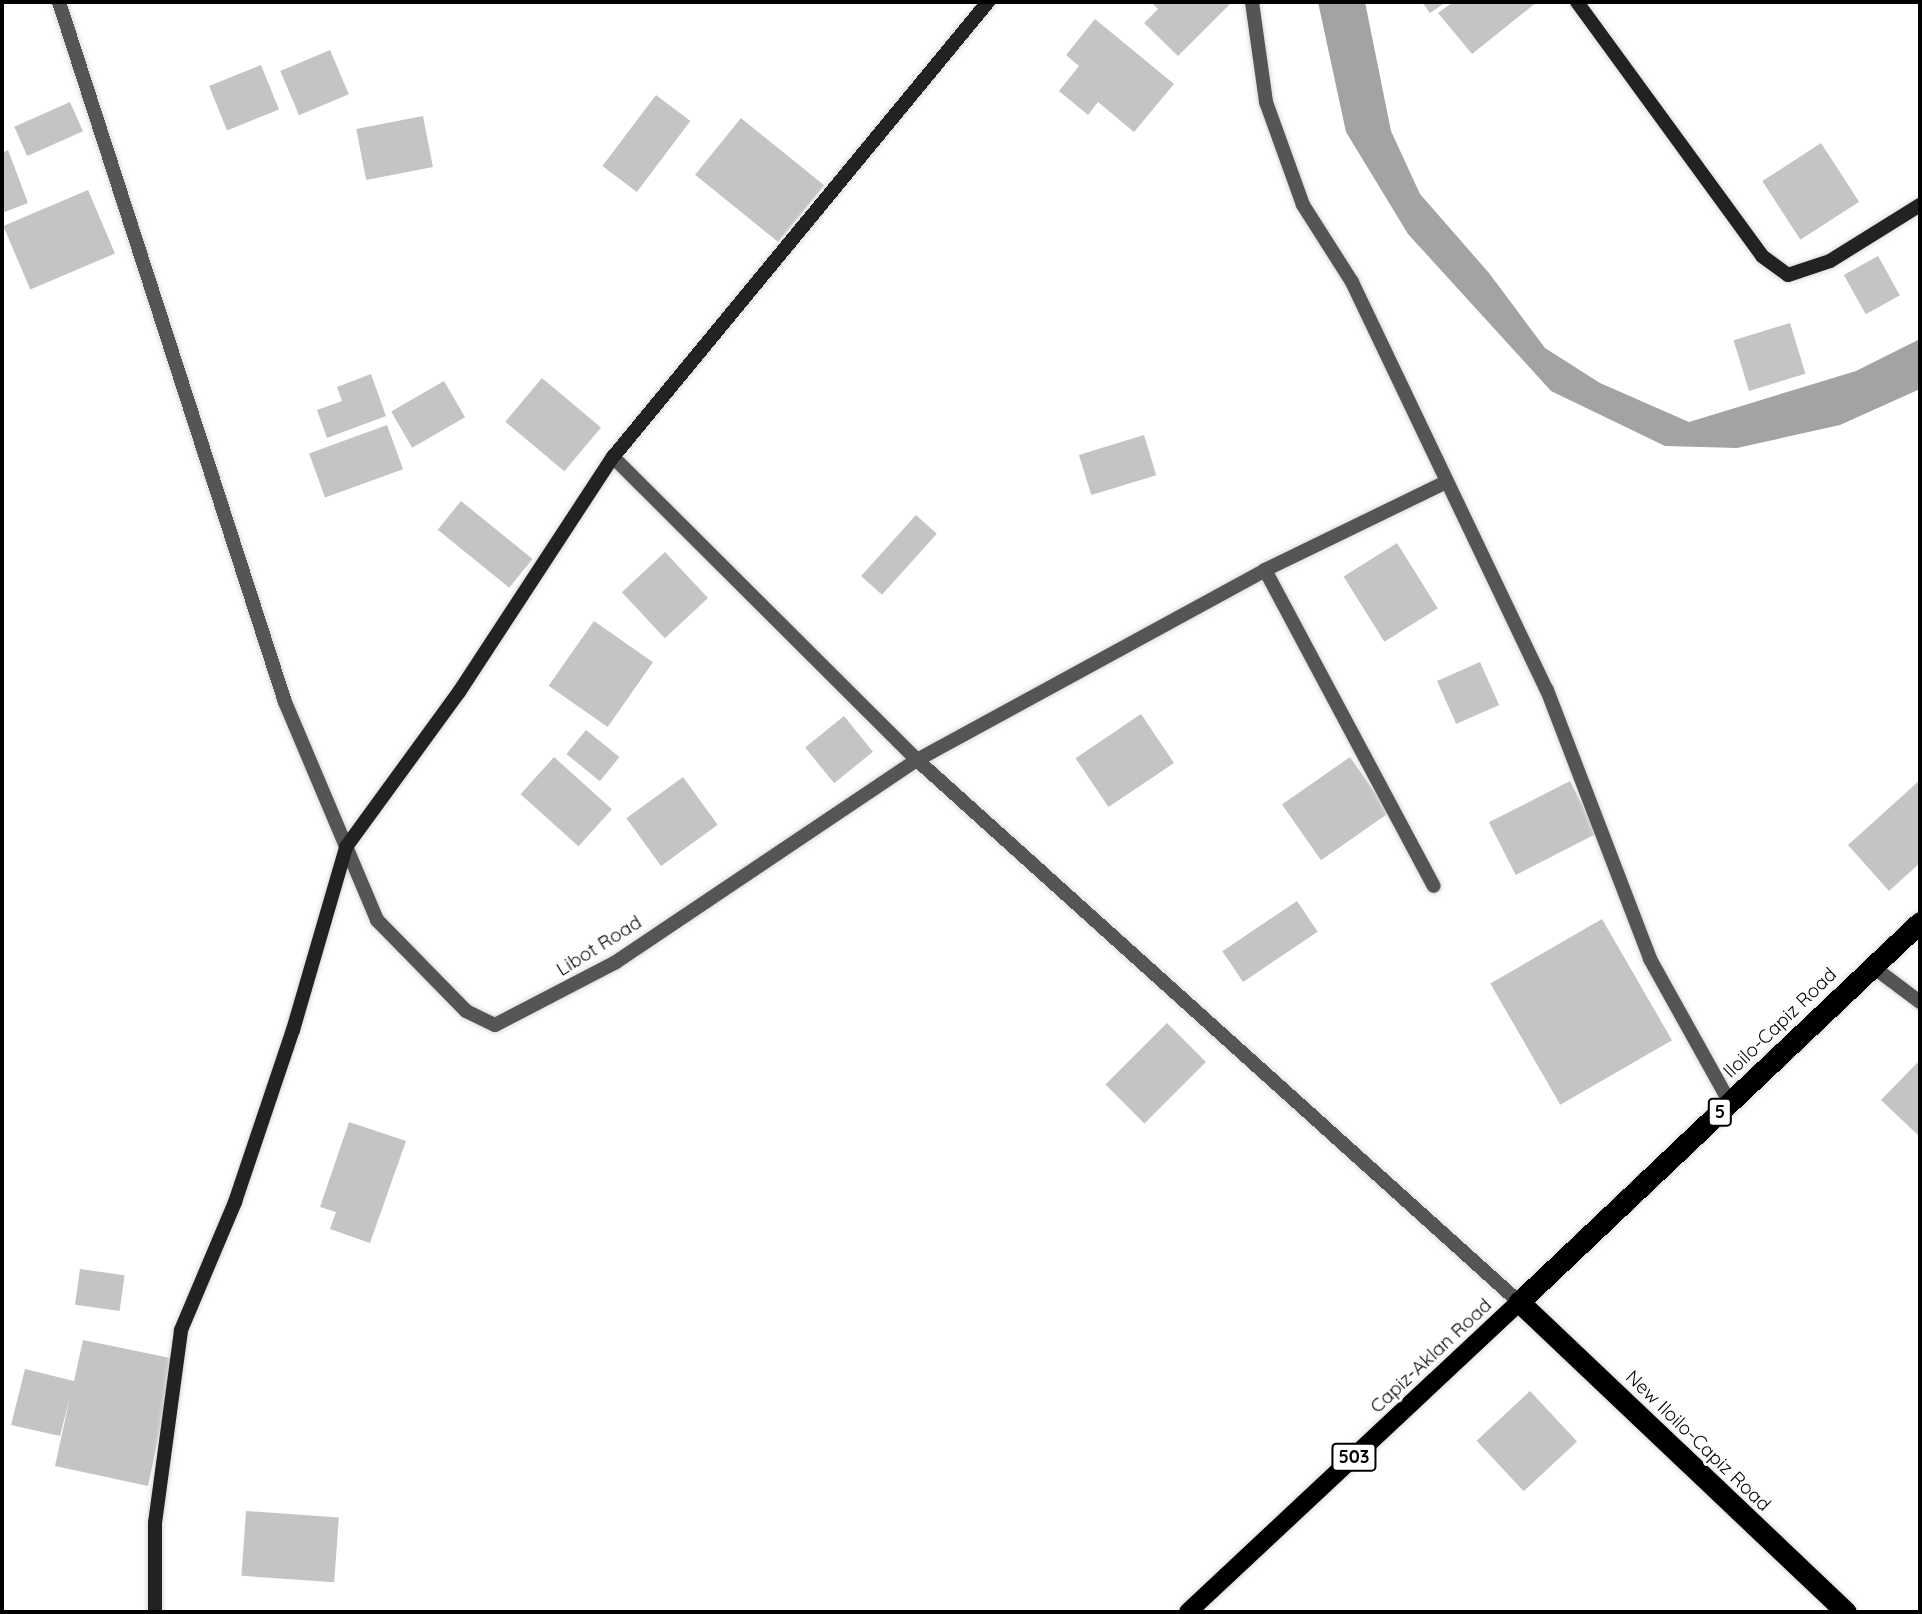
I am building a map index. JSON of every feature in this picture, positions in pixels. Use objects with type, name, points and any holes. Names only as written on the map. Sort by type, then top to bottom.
[{"type":"highway","name":"Iloilo-Capiz Road","points":[[1519,1302],[1920,922]]},
{"type":"highway","name":"New Iloilo-Capiz Road","points":[[1519,1302],[1846,1612]]},
{"type":"main road","name":"Capiz-Aklan Road","points":[[1188,1612],[1519,1302]]},
{"type":"street","points":[[59,2],[285,702],[346,847]]},
{"type":"street","points":[[155,1612],[155,1523],[181,1330],[239,1189],[293,1030],[346,847],[459,692],[613,457],[988,2]]},
{"type":"street","points":[[1252,2],[1266,103],[1303,205],[1352,282],[1547,690],[1650,959],[1730,1103]]},
{"type":"street","points":[[1577,2],[1762,256],[1788,275],[1830,261],[1920,205]]},
{"type":"street","points":[[613,457],[917,760],[1519,1302]]},
{"type":"street","points":[[917,760],[1265,570],[1446,482]]},
{"type":"street","points":[[1265,570],[1434,886]]},
{"type":"street","name":"Libot Road","points":[[346,847],[377,919],[466,1011],[495,1025],[617,962],[917,760]]},
{"type":"street","points":[[1872,966],[1920,1002]]},
{"type":"shaded area","points":[[1318,2],[1365,2],[1391,131],[1420,194],[1489,273],[1545,348],[1600,383],[1689,422],[1856,371],[1920,339],[1920,389],[1840,425],[1737,448],[1665,446],[1551,391],[1408,234],[1346,132]]},
{"type":"building","points":[[1151,2],[1231,3],[1178,56],[1144,23],[1158,9]]},
{"type":"building","points":[[1422,2],[1446,2],[1430,13]]},
{"type":"building","points":[[1453,2],[1537,2],[1472,54],[1438,13]]},
{"type":"building","points":[[1095,19],[1174,84],[1134,132],[1098,102],[1088,115],[1059,91],[1079,66],[1066,55]]},
{"type":"building","points":[[330,50],[349,94],[299,115],[280,71]]},
{"type":"building","points":[[261,65],[279,110],[227,130],[209,86]]},
{"type":"building","points":[[656,95],[690,121],[637,192],[602,166]]},
{"type":"building","points":[[70,102],[83,131],[27,156],[14,127]]},
{"type":"building","points":[[423,116],[433,167],[366,180],[356,129]]},
{"type":"building","points":[[741,118],[824,185],[778,242],[695,175]]},
{"type":"building","points":[[1821,143],[1859,202],[1800,240],[1762,181]]},
{"type":"building","points":[[8,150],[28,203],[2,213],[2,153]]},
{"type":"building","points":[[88,190],[115,254],[30,289],[3,226]]},
{"type":"building","points":[[1878,256],[1900,295],[1866,314],[1844,275]]},
{"type":"building","points":[[1790,323],[1805,374],[1749,391],[1734,340]]},
{"type":"building","points":[[371,374],[386,416],[327,438],[317,410],[342,401],[337,387]]},
{"type":"building","points":[[542,378],[601,427],[564,471],[505,422]]},
{"type":"building","points":[[444,381],[465,417],[412,448],[391,412]]},
{"type":"building","points":[[387,425],[403,469],[325,498],[309,453]]},
{"type":"building","points":[[1144,435],[1156,475],[1091,495],[1079,455]]},
{"type":"building","points":[[461,501],[532,559],[509,588],[438,530]]},
{"type":"building","points":[[916,515],[937,534],[882,595],[861,576]]},
{"type":"building","points":[[1397,543],[1438,608],[1384,642],[1344,576]]},
{"type":"building","points":[[665,552],[708,598],[665,638],[622,592]]},
{"type":"building","points":[[594,621],[653,662],[608,727],[549,686]]},
{"type":"building","points":[[1480,662],[1499,705],[1456,724],[1437,681]]},
{"type":"building","points":[[1141,714],[1174,763],[1108,807],[1076,758]]},
{"type":"building","points":[[844,716],[873,752],[834,783],[805,747]]},
{"type":"building","points":[[586,730],[619,757],[600,781],[566,754]]},
{"type":"building","points":[[554,757],[612,809],[579,846],[521,794]]},
{"type":"building","points":[[1350,757],[1389,813],[1321,860],[1282,805]]},
{"type":"building","points":[[683,777],[718,825],[661,866],[626,818]]},
{"type":"building","points":[[1920,780],[1920,863],[1889,891],[1848,845]]},
{"type":"building","points":[[1570,781],[1597,834],[1516,875],[1489,822]]},
{"type":"building","points":[[1297,901],[1318,932],[1243,982],[1222,951]]},
{"type":"building","points":[[1602,919],[1672,1040],[1560,1105],[1490,983]]},
{"type":"building","points":[[1167,1023],[1206,1062],[1144,1123],[1105,1085]]},
{"type":"building","points":[[1920,1060],[1920,1137],[1881,1100]]},
{"type":"building","points":[[349,1122],[406,1141],[370,1243],[330,1229],[336,1212],[320,1207]]},
{"type":"building","points":[[80,1269],[125,1275],[120,1311],[75,1305]]},
{"type":"building","points":[[83,1340],[175,1359],[148,1486],[55,1466],[70,1397],[60,1436],[11,1425],[25,1369],[74,1381]]},
{"type":"building","points":[[1530,1391],[1577,1441],[1524,1491],[1477,1441]]},
{"type":"building","points":[[246,1511],[339,1517],[334,1582],[241,1576]]}]
